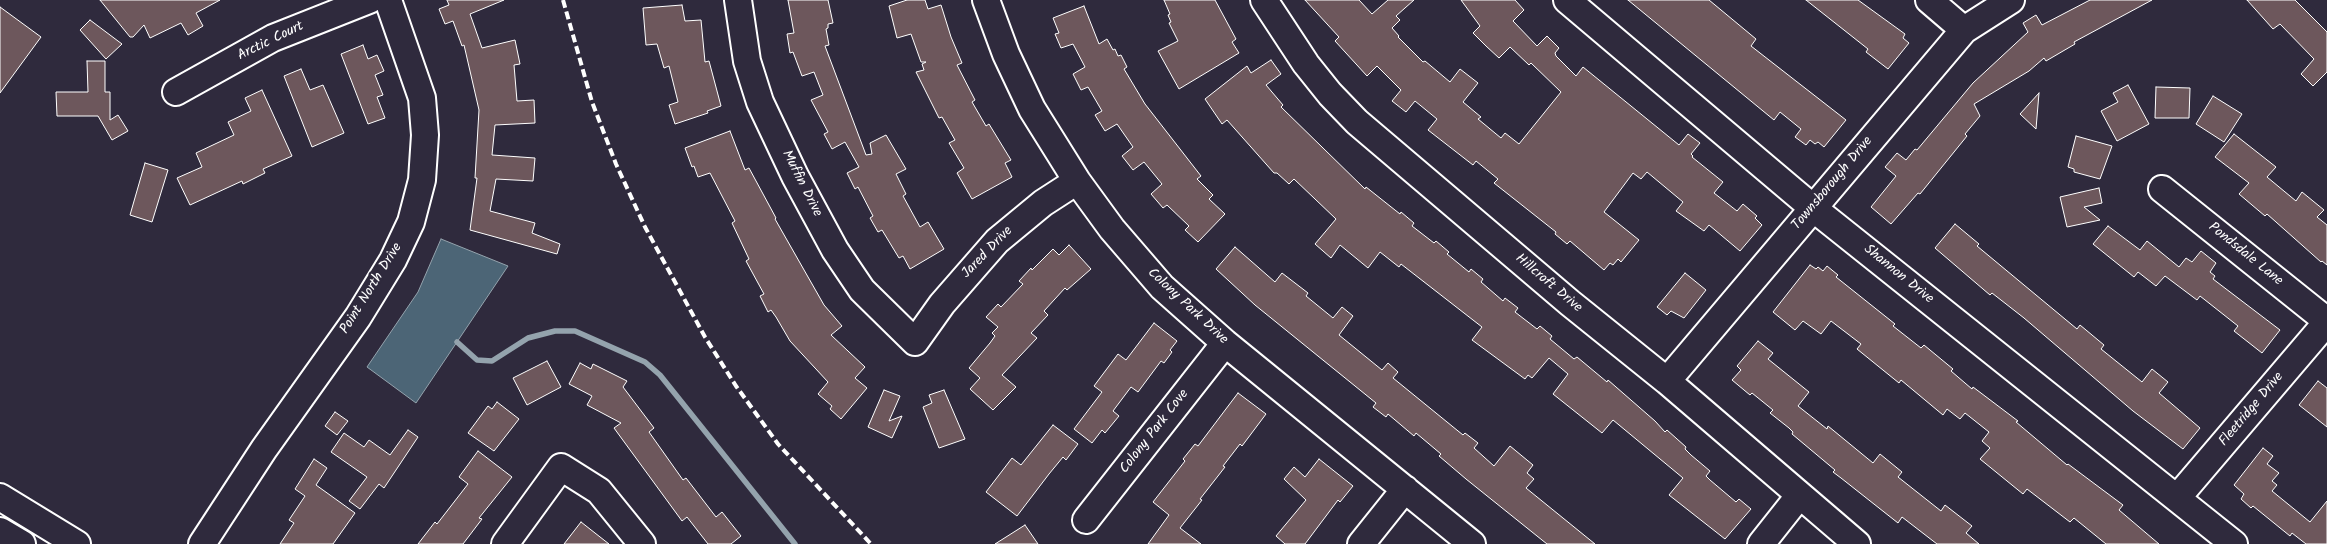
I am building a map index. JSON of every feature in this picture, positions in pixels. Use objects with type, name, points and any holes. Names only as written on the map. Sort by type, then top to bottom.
[{"type":"street","name":"Arctic Court","points":[[176,92],[273,38],[369,0]]},
{"type":"street","name":"Point North Drive","points":[[202,544],[264,450],[358,316],[393,260],[411,222],[422,180],[426,135],[422,98],[388,0]]},
{"type":"street","name":"Muffin Drive","points":[[738,0],[747,61],[760,102],[796,176],[836,250],[862,290],[915,342]]},
{"type":"street","name":"Colony Park Drive","points":[[986,0],[1006,54],[1032,109],[1077,181],[1112,228],[1162,287],[1224,343],[1472,544]]},
{"type":"street","name":"Hillcroft Drive","points":[[1264,0],[1306,64],[1330,94],[1357,122],[1858,544]]},
{"type":"street","name":"Shannon Drive","points":[[1567,0],[1813,208],[2234,544]]},
{"type":"street","points":[[1929,0],[1964,30]]},
{"type":"street","name":"Townsborough Drive","points":[[1667,382],[1964,30],[2011,0]]},
{"type":"street","name":"Jared Drive","points":[[915,342],[942,304],[997,241],[1043,203],[1077,181]]},
{"type":"street","name":"Pondsdale Lane","points":[[2162,189],[2327,322]]},
{"type":"street","name":"Fleetridge Drive","points":[[2178,498],[2327,322]]},
{"type":"street","name":"Colony Park Cove","points":[[1086,520],[1224,343]]},
{"type":"street","points":[[505,544],[561,467],[599,491],[642,544]]},
{"type":"street","points":[[1361,544],[1405,489]]},
{"type":"street","points":[[0,496],[77,544]]},
{"type":"street","points":[[1761,544],[1799,496]]},
{"type":"street","points":[[0,531],[22,544]]},
{"type":"water","points":[[441,239],[508,266],[416,403],[367,367],[418,292]]},
{"type":"building","points":[[100,0],[220,0],[196,13],[203,26],[188,35],[181,23],[150,38],[144,25],[133,37],[130,37]]},
{"type":"building","points":[[447,0],[504,0],[470,14],[482,48],[515,40],[520,64],[514,65],[517,101],[534,100],[535,123],[495,125],[492,155],[535,158],[533,181],[496,179],[490,211],[535,223],[532,233],[560,244],[557,254],[470,230],[477,178],[475,178],[479,110],[464,45],[462,46],[453,21],[445,24],[439,9],[449,5]]},
{"type":"building","points":[[788,0],[828,0],[833,23],[828,24],[826,29],[829,45],[825,46],[866,155],[872,154],[870,143],[886,135],[906,169],[896,174],[906,194],[903,196],[920,227],[928,222],[944,249],[910,269],[903,256],[899,258],[882,230],[878,232],[870,218],[873,216],[858,187],[855,189],[847,173],[859,167],[845,142],[832,149],[824,134],[828,132],[811,100],[823,95],[814,72],[802,76],[793,52],[790,53],[787,34],[794,33]]},
{"type":"building","points":[[907,0],[925,0],[928,9],[941,5],[962,63],[957,65],[975,100],[972,102],[986,126],[989,124],[1011,160],[1005,163],[1012,177],[972,199],[957,173],[964,168],[949,143],[955,140],[942,117],[939,118],[916,72],[924,70],[922,64],[926,62],[921,62],[911,34],[897,38],[889,6]]},
{"type":"building","points":[[1164,0],[1215,0],[1236,39],[1232,42],[1239,53],[1179,89],[1158,51],[1178,41],[1169,23],[1171,22],[1168,15],[1170,14]]},
{"type":"building","points":[[1305,0],[1359,0],[1372,14],[1388,0],[1414,0],[1396,16],[1400,20],[1392,28],[1398,37],[1423,62],[1425,61],[1450,82],[1460,69],[1478,83],[1463,102],[1481,117],[1478,119],[1501,138],[1505,133],[1519,144],[1561,92],[1531,63],[1529,65],[1510,47],[1499,58],[1473,33],[1480,26],[1461,0],[1515,0],[1524,10],[1513,21],[1537,46],[1547,36],[1559,48],[1555,53],[1556,56],[1576,76],[1583,67],[1679,145],[1688,134],[1700,143],[1691,154],[1692,157],[1723,182],[1714,193],[1737,211],[1743,204],[1757,216],[1755,218],[1762,225],[1740,251],[1709,225],[1704,231],[1676,211],[1683,202],[1647,172],[1641,179],[1633,173],[1604,212],[1639,240],[1621,262],[1618,259],[1613,265],[1610,263],[1604,270],[1570,241],[1567,244],[1555,234],[1556,232],[1494,183],[1498,179],[1476,161],[1473,165],[1428,130],[1437,119],[1415,101],[1406,112],[1392,101],[1401,90],[1377,66],[1367,76],[1335,41],[1339,37]]},
{"type":"building","points":[[1628,0],[1709,0],[1756,39],[1751,46],[1846,120],[1824,147],[1818,142],[1815,144],[1810,140],[1806,145],[1795,137],[1801,129],[1780,112],[1774,120]]},
{"type":"building","points":[[1806,0],[1858,0],[1905,34],[1903,38],[1909,43],[1888,69],[1866,52],[1868,49]]},
{"type":"building","points":[[2090,0],[2152,0],[2074,42],[2075,44],[2046,61],[2044,58],[2029,71],[1974,104],[1980,116],[1965,134],[1967,136],[1920,194],[1918,193],[1891,224],[1871,207],[1896,176],[1885,167],[1897,153],[1906,160],[1915,149],[1917,150],[1973,83],[2028,32],[2023,23],[2036,15],[2042,25]]},
{"type":"building","points":[[2247,0],[2295,0],[2327,32],[2327,72],[2313,86],[2301,74],[2314,59],[2280,24],[2273,29]]},
{"type":"building","points":[[682,5],[685,21],[701,20],[705,62],[709,61],[721,106],[707,111],[708,113],[675,124],[669,105],[678,102],[669,66],[664,68],[657,44],[646,45],[643,8]]},
{"type":"building","points":[[1084,6],[1099,44],[1107,39],[1118,56],[1121,55],[1127,67],[1124,69],[1145,104],[1201,176],[1197,179],[1213,195],[1209,199],[1225,214],[1198,242],[1185,230],[1189,226],[1167,205],[1163,208],[1151,194],[1162,184],[1144,162],[1133,170],[1122,156],[1133,147],[1117,124],[1105,131],[1095,115],[1102,111],[1088,87],[1081,90],[1073,74],[1085,67],[1073,44],[1061,48],[1055,34],[1059,33],[1053,18]]},
{"type":"building","points":[[0,7],[41,37],[0,93]]},
{"type":"building","points":[[90,20],[122,44],[106,59],[80,30]]},
{"type":"building","points":[[363,45],[368,59],[377,55],[384,71],[375,75],[383,95],[377,97],[385,118],[368,124],[341,54]]},
{"type":"building","points":[[1271,60],[1281,74],[1266,85],[1283,105],[1281,107],[1365,189],[1366,187],[1400,214],[1401,212],[1414,223],[1412,226],[1434,243],[1436,241],[1449,252],[1447,254],[1469,272],[1471,269],[1483,279],[1481,282],[1503,301],[1505,298],[1518,308],[1515,312],[1537,329],[1540,326],[1552,336],[1550,339],[1574,359],[1577,357],[1607,382],[1608,380],[1665,432],[1667,430],[1686,447],[1685,449],[1691,455],[1710,471],[1706,476],[1710,480],[1736,502],[1739,499],[1751,509],[1725,539],[1669,495],[1683,478],[1613,420],[1602,433],[1553,394],[1568,374],[1549,358],[1532,378],[1528,375],[1525,379],[1472,340],[1482,327],[1401,264],[1399,267],[1380,252],[1368,268],[1340,245],[1331,258],[1315,244],[1336,219],[1294,179],[1289,184],[1277,173],[1274,173],[1227,120],[1222,124],[1205,99],[1247,66],[1251,73]]},
{"type":"building","points":[[87,61],[105,61],[105,92],[110,92],[110,120],[118,115],[128,131],[112,140],[98,116],[57,116],[56,92],[88,92]]},
{"type":"building","points":[[301,69],[310,90],[323,85],[344,133],[312,147],[284,76]]},
{"type":"building","points":[[2128,85],[2149,124],[2117,141],[2101,111],[2118,102],[2113,93]]},
{"type":"building","points":[[2156,87],[2190,88],[2189,118],[2155,118]]},
{"type":"building","points":[[262,90],[292,156],[263,169],[265,173],[243,184],[242,181],[190,205],[177,178],[202,167],[196,153],[234,135],[228,122],[251,111],[245,98]]},
{"type":"building","points":[[2039,93],[2036,129],[2020,114]]},
{"type":"building","points":[[2213,96],[2242,114],[2224,142],[2196,124]]},
{"type":"building","points":[[730,131],[745,170],[749,168],[775,219],[824,305],[842,326],[831,335],[865,367],[855,378],[867,388],[841,419],[830,409],[832,406],[818,394],[828,382],[790,341],[771,310],[768,312],[760,296],[764,294],[746,261],[749,259],[732,223],[735,221],[710,173],[698,177],[694,166],[692,167],[685,148]]},
{"type":"building","points":[[2234,134],[2276,167],[2267,177],[2296,201],[2302,192],[2324,210],[2317,217],[2327,225],[2327,265],[2321,262],[2267,214],[2265,216],[2239,194],[2249,183],[2215,157]]},
{"type":"building","points":[[2076,136],[2112,146],[2100,179],[2074,172],[2074,169],[2068,167]]},
{"type":"building","points":[[145,163],[168,170],[152,222],[130,215]]},
{"type":"building","points":[[2099,188],[2102,203],[2084,207],[2100,220],[2067,227],[2060,197]]},
{"type":"building","points":[[1955,224],[1979,244],[1977,246],[2077,329],[2080,325],[2104,345],[2101,349],[2142,382],[2152,369],[2168,382],[2159,393],[2200,428],[2183,449],[2133,411],[2024,318],[1992,293],[1990,295],[1935,248]]},
{"type":"building","points":[[2108,226],[2140,250],[2147,241],[2179,267],[2186,258],[2192,262],[2201,251],[2216,263],[2210,272],[2215,276],[2213,279],[2280,330],[2262,353],[2234,331],[2238,326],[2200,296],[2197,300],[2165,276],[2156,286],[2138,272],[2134,277],[2093,244]]},
{"type":"building","points":[[1069,245],[1091,269],[1067,290],[1065,288],[1044,311],[1048,315],[1031,333],[1037,338],[1002,375],[1016,387],[993,410],[970,389],[980,378],[969,368],[995,336],[992,333],[998,327],[986,317],[998,304],[1001,307],[1023,284],[1019,281],[1031,268],[1032,270],[1053,249],[1059,255]]},
{"type":"building","points":[[1235,247],[1275,282],[1282,273],[1308,293],[1306,296],[1333,318],[1342,307],[1353,316],[1339,335],[1382,370],[1388,363],[1398,372],[1393,378],[1463,435],[1465,433],[1478,443],[1474,448],[1494,466],[1510,446],[1533,465],[1527,473],[1534,479],[1526,488],[1595,544],[1547,544],[1466,479],[1416,433],[1414,436],[1388,414],[1386,417],[1373,407],[1376,403],[1255,305],[1216,269]]},
{"type":"building","points":[[1810,265],[1816,269],[1818,267],[1823,271],[1827,266],[1838,275],[1836,277],[1895,324],[1893,326],[1921,348],[1924,345],[1953,369],[1951,371],[1972,389],[1973,387],[2018,421],[2016,422],[2067,465],[2123,505],[2119,510],[2159,544],[2106,544],[2074,518],[2070,522],[2027,489],[2023,494],[1980,459],[1990,448],[1982,441],[1989,432],[1965,413],[1960,419],[1947,409],[1943,415],[1901,380],[1899,383],[1857,349],[1861,344],[1831,321],[1821,334],[1803,321],[1795,330],[1773,312]]},
{"type":"building","points":[[1685,273],[1706,290],[1684,318],[1671,311],[1667,315],[1657,307]]},
{"type":"building","points":[[1154,323],[1177,341],[1170,350],[1172,352],[1164,363],[1161,361],[1138,392],[1131,387],[1113,411],[1119,416],[1105,433],[1102,430],[1092,443],[1074,429],[1102,392],[1094,386],[1118,354],[1126,360]]},
{"type":"building","points":[[1758,341],[1773,353],[1768,359],[1809,392],[1798,406],[1827,429],[1828,426],[1873,463],[1880,454],[1902,472],[1898,477],[1941,511],[1945,505],[1972,526],[1966,533],[1979,544],[1937,544],[1902,517],[1898,523],[1833,472],[1835,470],[1770,413],[1773,410],[1732,380],[1741,370],[1737,366]]},
{"type":"building","points":[[547,361],[561,387],[527,405],[513,378]]},
{"type":"building","points":[[580,363],[591,369],[593,364],[627,381],[623,387],[654,428],[649,432],[683,480],[686,478],[716,517],[722,512],[741,536],[731,544],[708,544],[687,517],[682,521],[614,428],[621,423],[587,405],[592,396],[569,384]]},
{"type":"building","points":[[2318,381],[2327,388],[2327,427],[2299,405]]},
{"type":"building","points":[[884,390],[900,396],[889,421],[902,416],[892,438],[868,427]]},
{"type":"building","points":[[944,390],[965,439],[939,448],[923,407],[932,403],[929,395]]},
{"type":"building","points":[[1238,393],[1266,414],[1242,446],[1240,444],[1223,466],[1225,467],[1180,528],[1201,544],[1148,544],[1169,515],[1153,502],[1185,461],[1183,459],[1195,444],[1198,446]]},
{"type":"building","points":[[497,402],[519,419],[494,451],[468,433],[488,406],[492,409]]},
{"type":"building","points":[[335,412],[348,421],[337,435],[325,426]]},
{"type":"building","points":[[1053,425],[1078,444],[1066,460],[1063,457],[1017,516],[986,492],[1012,458],[1021,465]]},
{"type":"building","points":[[408,430],[418,437],[384,488],[379,484],[360,509],[349,501],[367,477],[331,452],[344,433],[364,447],[369,440],[390,455]]},
{"type":"building","points":[[2263,448],[2273,456],[2267,464],[2279,473],[2272,481],[2277,485],[2272,491],[2310,522],[2327,501],[2327,544],[2306,544],[2292,533],[2290,536],[2253,506],[2251,508],[2241,499],[2244,494],[2234,485]]},
{"type":"building","points":[[478,451],[512,477],[479,518],[482,519],[463,544],[418,544],[435,522],[437,524],[468,484],[459,477]]},
{"type":"building","points":[[314,459],[327,468],[316,485],[355,513],[333,544],[280,544],[294,523],[289,520],[305,496],[295,489]]},
{"type":"building","points":[[1319,459],[1353,486],[1340,502],[1338,500],[1305,544],[1285,544],[1276,536],[1306,500],[1284,479],[1294,467],[1305,477]]},
{"type":"building","points":[[581,522],[609,544],[564,544]]},
{"type":"building","points":[[1025,525],[1038,544],[995,544]]},
{"type":"waterway","points":[[457,342],[477,360],[492,361],[528,338],[555,331],[575,331],[645,362],[660,375],[795,544]]},
{"type":"railway","points":[[563,0],[592,102],[616,164],[645,227],[705,337],[736,386],[778,444],[871,544]]}]
